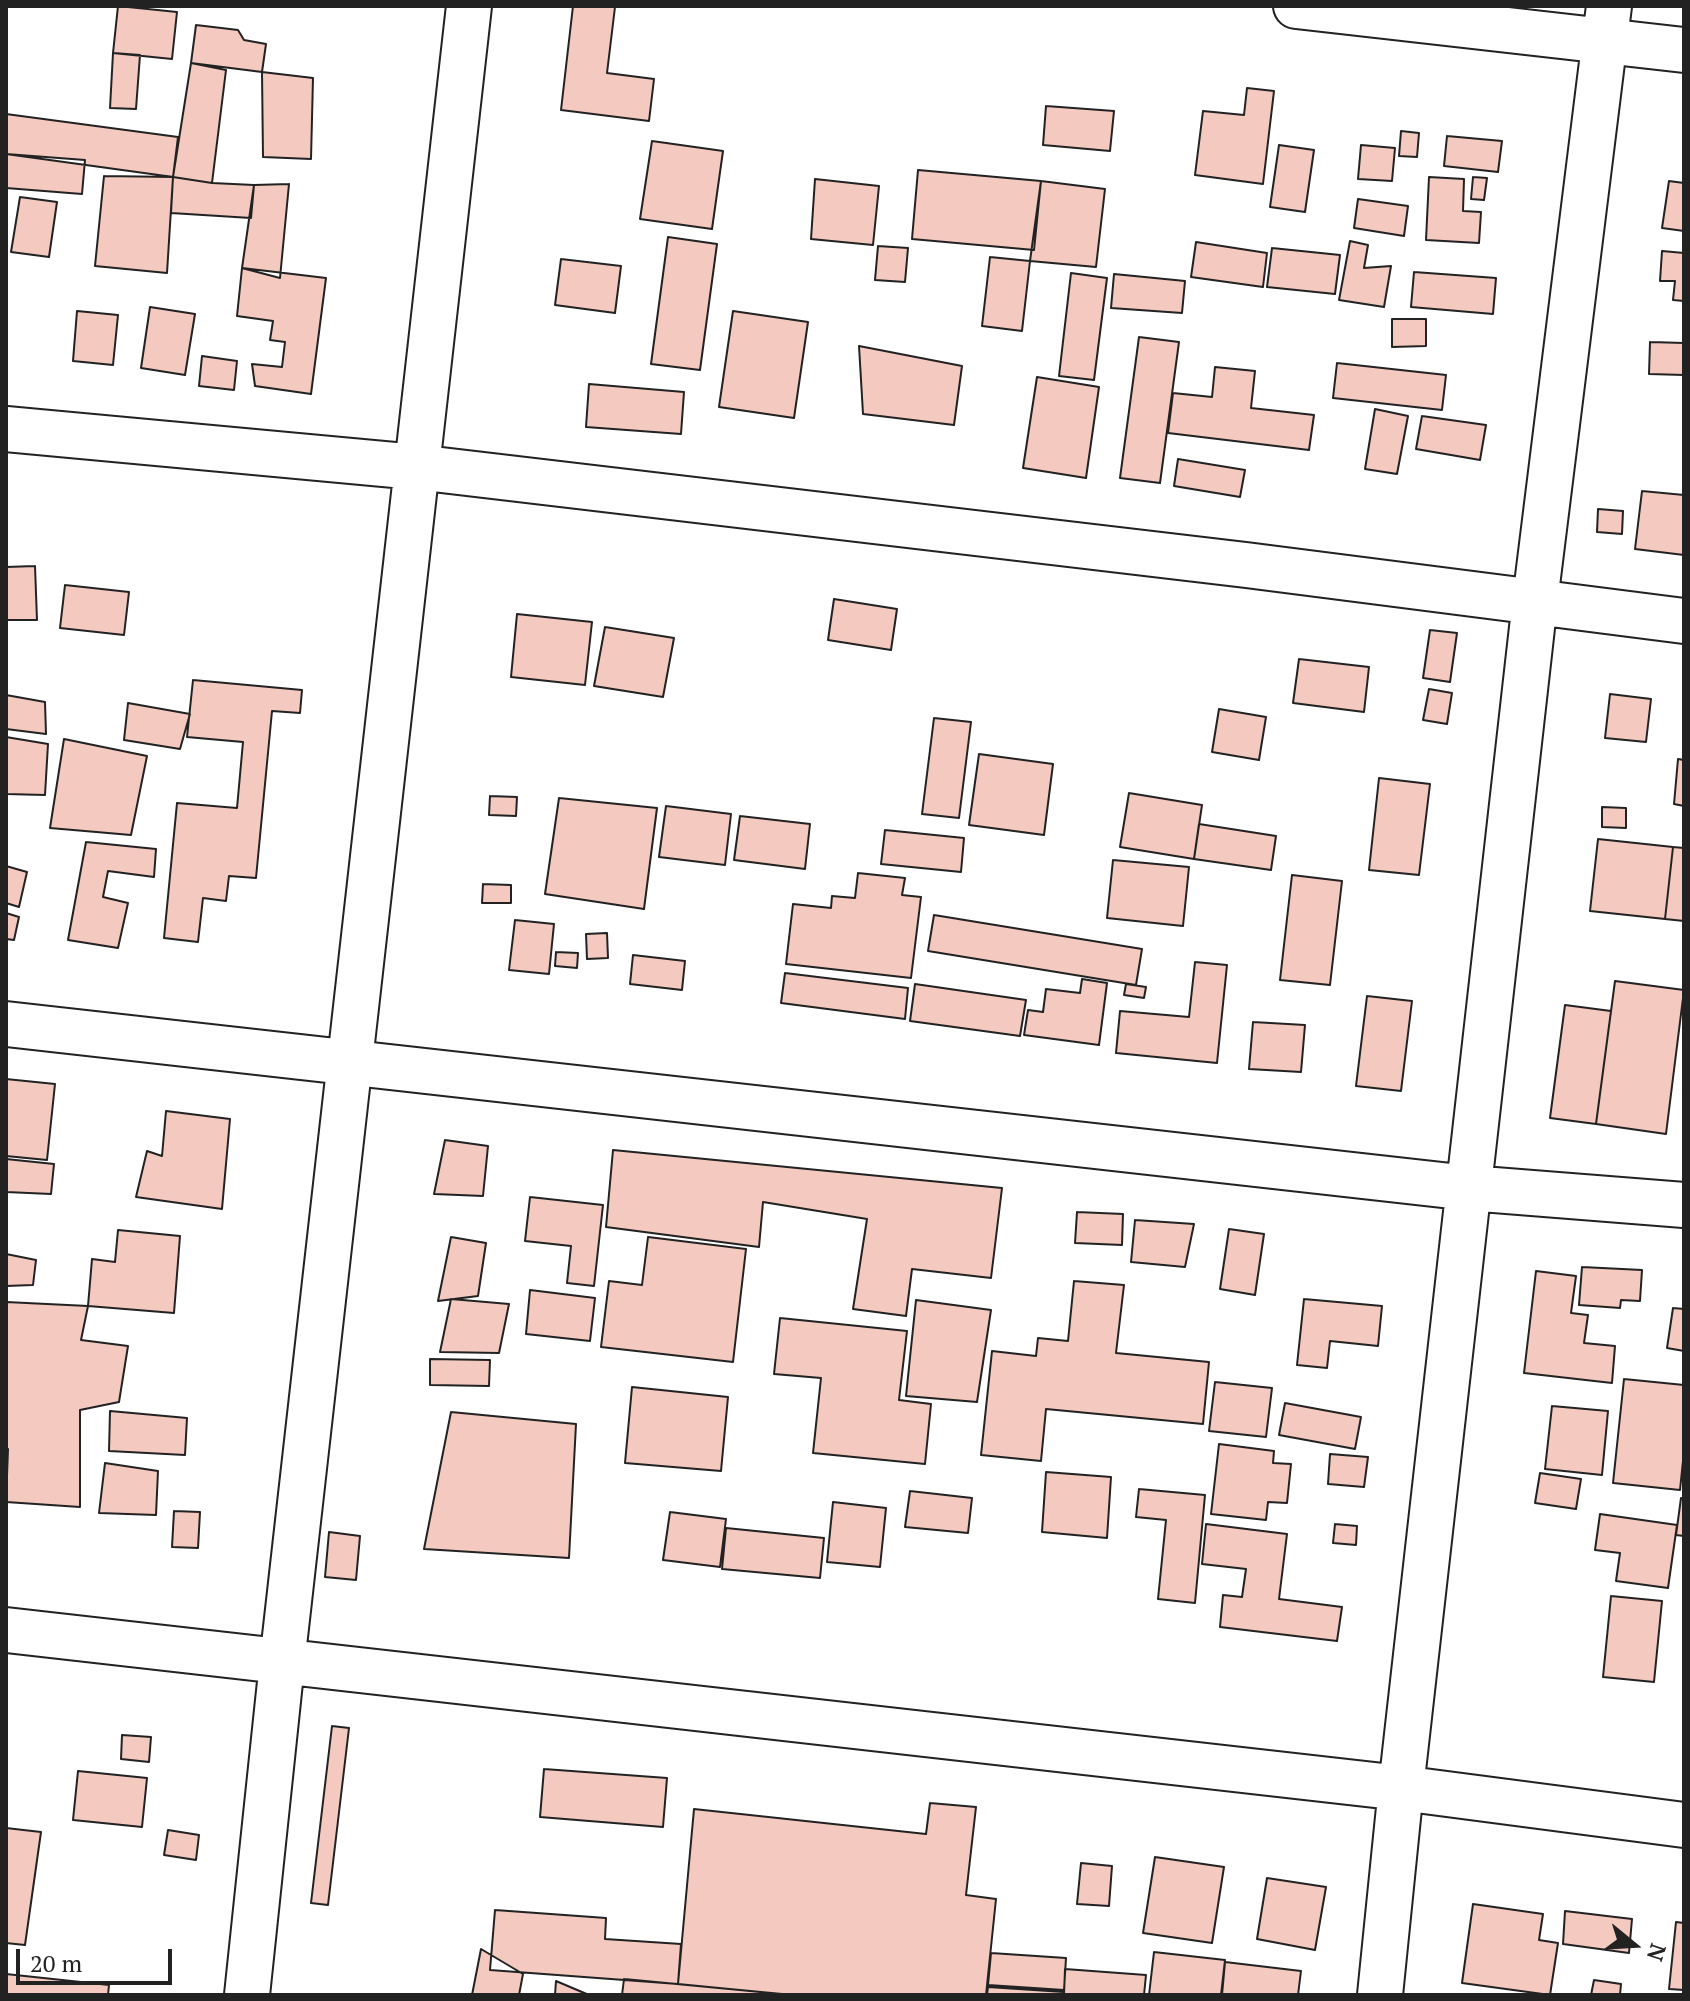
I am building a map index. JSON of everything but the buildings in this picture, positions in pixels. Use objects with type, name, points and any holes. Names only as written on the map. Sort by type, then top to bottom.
[{"type":"street","points":[[247,1995],[469,6]]},
{"type":"street","points":[[1296,6],[1607,23],[1684,50]]},
{"type":"street","points":[[1380,1995],[1535,601],[1607,23]]},
{"type":"street","points":[[6,429],[416,467],[1684,621]]},
{"type":"street","points":[[6,1024],[1469,1188],[1684,1205]]},
{"type":"street","points":[[6,1630],[1401,1788],[1684,1825]]}]
